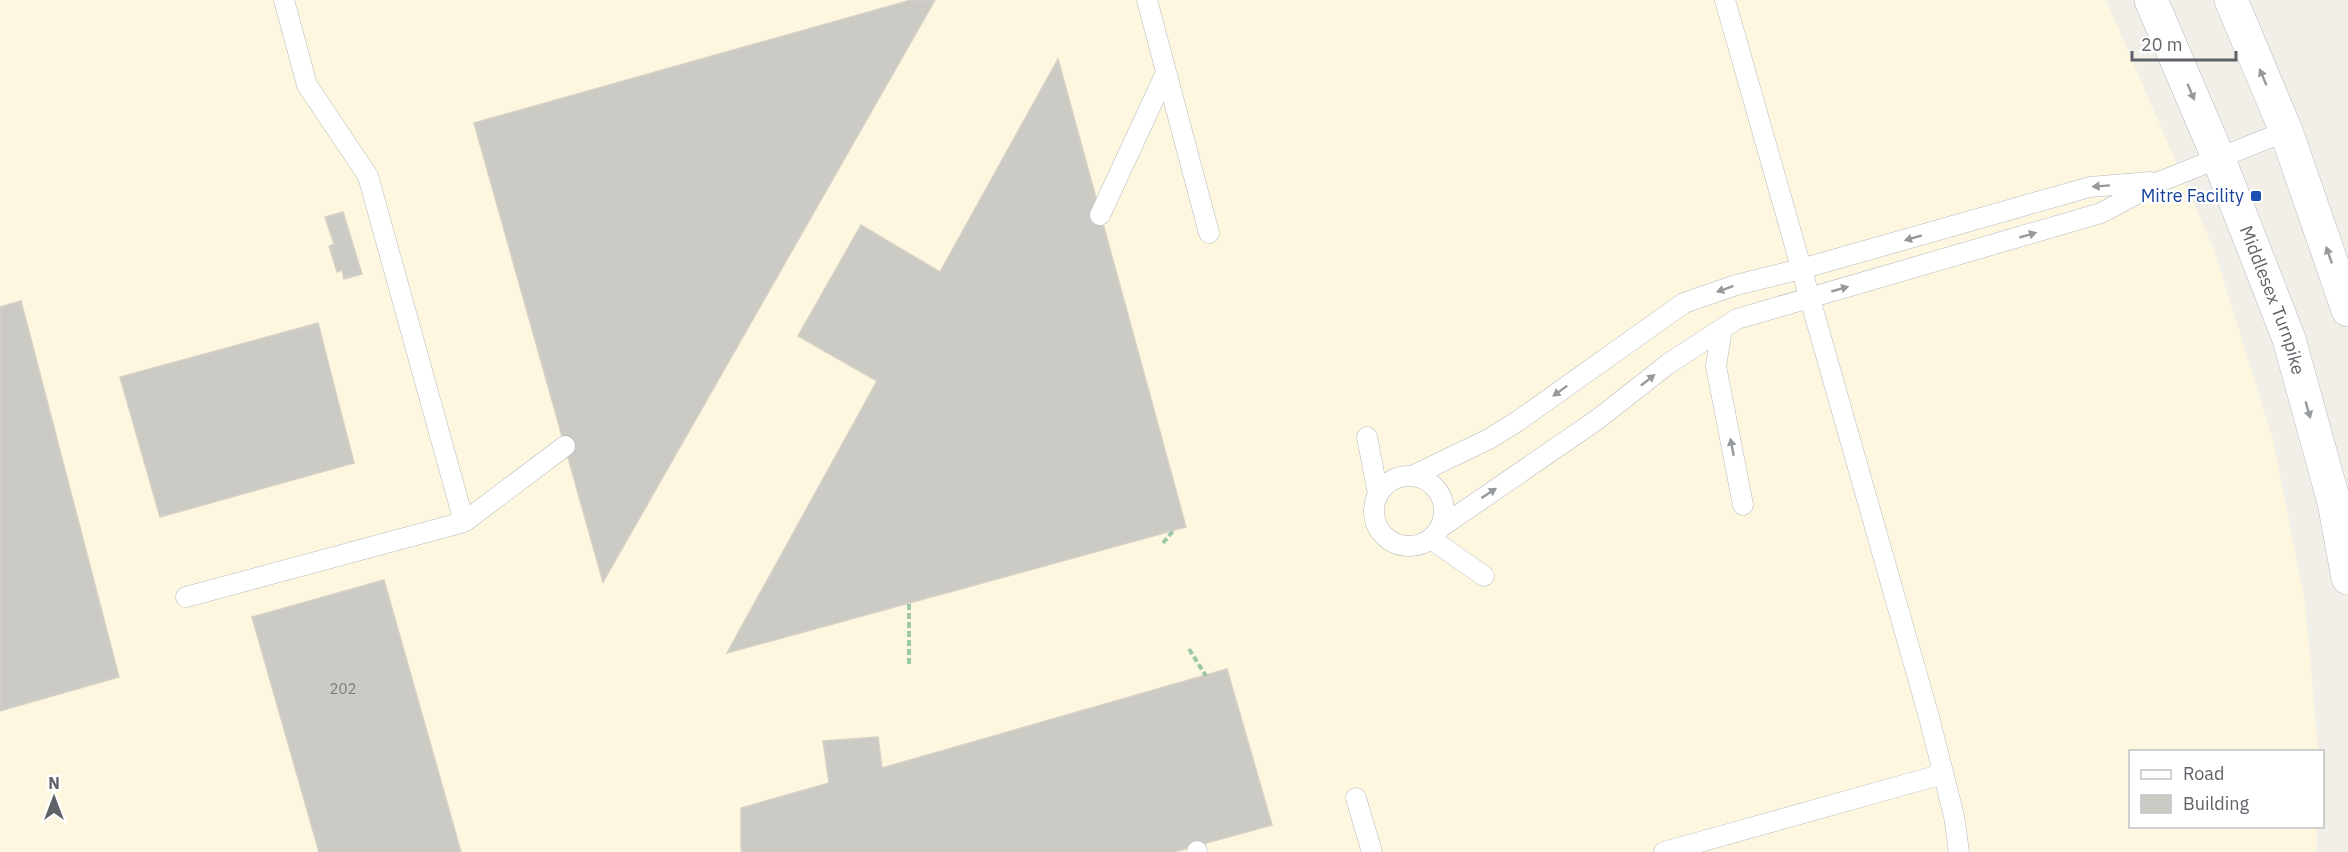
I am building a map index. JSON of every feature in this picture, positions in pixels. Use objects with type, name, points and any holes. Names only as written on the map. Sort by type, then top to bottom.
[{"type":"main road","name":"Middlesex Turnpike","points":[[2151,0],[2218,157],[2289,339],[2334,502],[2348,578]]},
{"type":"main road","points":[[2231,0],[2286,131],[2348,310]]},
{"type":"lane","points":[[284,0],[307,85],[368,176],[464,522]]},
{"type":"lane","points":[[1147,0],[1209,233]]},
{"type":"lane","points":[[1725,0],[1943,774],[1959,852]]},
{"type":"lane","points":[[1100,215],[1167,73]]},
{"type":"lane","points":[[1367,437],[1378,494],[1374,518],[1386,538],[1396,545],[1408,547],[1420,545],[1598,419],[1668,364],[1737,319],[1761,310],[2101,213],[2159,182],[2286,131]]},
{"type":"lane","points":[[1378,494],[1393,480],[1413,476],[1489,439],[1518,421],[1684,303],[1736,285],[1801,269],[2090,187],[2159,182]]},
{"type":"lane","points":[[1722,329],[1716,366],[1743,505]]},
{"type":"lane","points":[[186,597],[464,522],[565,446]]},
{"type":"lane","points":[[1413,476],[1424,479],[1440,494],[1445,515],[1436,533]]},
{"type":"lane","points":[[1436,533],[1484,576]]},
{"type":"lane","points":[[1664,852],[1943,774]]},
{"type":"lane","points":[[1356,798],[1372,852]]},
{"type":"path","points":[[1163,543],[1173,531]]},
{"type":"path","points":[[909,604],[909,665]]},
{"type":"path","points":[[1189,649],[1206,676]]},
{"type":"shaded area","points":[[0,0],[2106,0],[2214,250],[2273,440],[2305,603],[2318,750],[2129,750],[2129,828],[2317,828],[2317,852],[0,852]]},
{"type":"building","points":[[911,0],[935,0],[603,582],[474,123]]},
{"type":"building","points":[[1058,59],[1186,527],[727,653],[877,381],[798,336],[861,225],[940,272]]},
{"type":"building","points":[[343,212],[362,274],[344,279],[342,270],[337,272],[329,246],[334,244],[325,217]]},
{"type":"building","points":[[21,301],[119,677],[0,711],[0,307]]},
{"type":"building","points":[[318,323],[354,463],[160,517],[120,377]]},
{"type":"building","points":[[384,580],[461,852],[319,852],[252,617]]},
{"type":"building","points":[[1227,669],[1272,825],[1174,852],[742,852],[741,808],[829,783],[823,741],[878,737],[882,768]]},
{"type":"place","name":"Mitre Facility","points":[[2256,196]]}]
